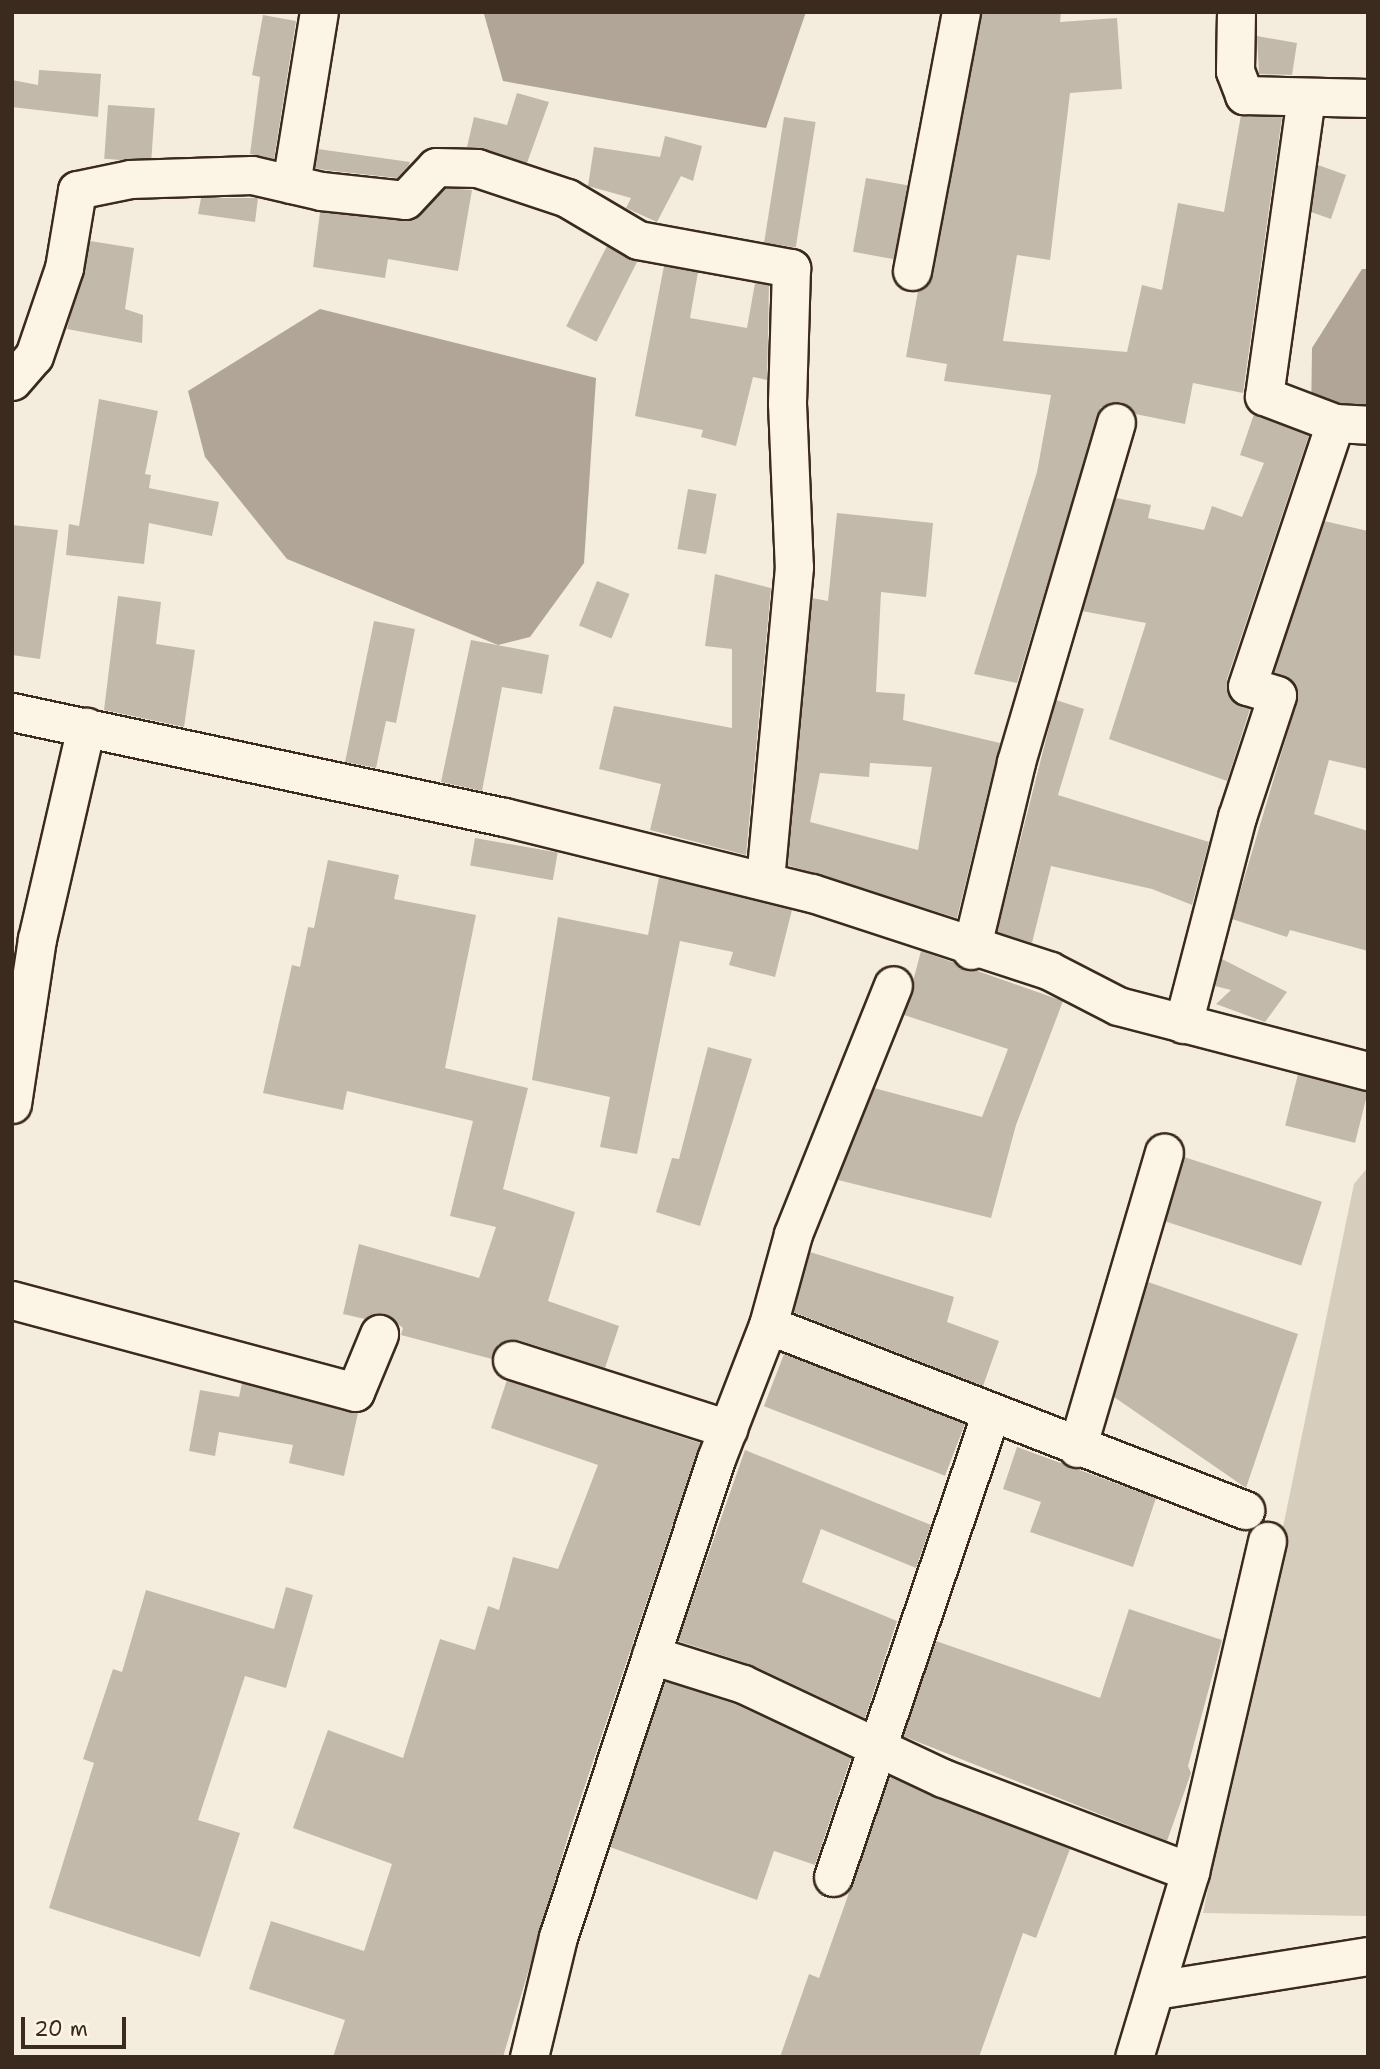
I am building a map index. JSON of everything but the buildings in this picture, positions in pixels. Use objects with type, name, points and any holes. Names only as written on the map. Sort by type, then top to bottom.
[{"type":"street","points":[[291,184],[319,12]]},
{"type":"street","points":[[912,271],[961,12]]},
{"type":"street","points":[[1236,12],[1235,71],[1244,95],[1306,99],[1368,98]]},
{"type":"street","points":[[1183,1024],[1237,817],[1277,695],[1247,686],[1351,424],[1264,396],[1306,99]]},
{"type":"street","points":[[12,381],[34,356],[64,268],[77,190],[172,174],[252,175],[291,184],[405,200],[436,167],[477,168],[567,198],[638,240],[791,268],[787,402],[794,567],[765,880]]},
{"type":"street","points":[[971,950],[1016,762],[1116,422]]},
{"type":"street","points":[[12,712],[765,880],[876,911],[971,950],[1051,971],[1118,1006],[1368,1071]]},
{"type":"street","points":[[12,1104],[37,939],[86,727]]},
{"type":"street","points":[[529,2057],[558,1937],[728,1429],[768,1325],[793,1234],[893,985]]},
{"type":"street","points":[[1077,1448],[1164,1153]]},
{"type":"street","points":[[12,1300],[355,1392],[379,1334]]},
{"type":"street","points":[[768,1325],[1077,1448],[1245,1510]]},
{"type":"street","points":[[512,1360],[728,1429]]},
{"type":"street","points":[[833,1877],[876,1742],[991,1414]]},
{"type":"street","points":[[1134,2057],[1190,1872],[1267,1541]]},
{"type":"street","points":[[651,1655],[743,1684],[876,1742],[943,1778],[1190,1872]]},
{"type":"street","points":[[1155,1990],[1368,1956]]},
{"type":"shaded area","points":[[806,12],[766,128],[503,81],[484,14]]},
{"type":"shaded area","points":[[1362,269],[1368,269],[1368,428],[1311,420],[1312,348]]},
{"type":"shaded area","points":[[320,309],[596,378],[584,563],[530,637],[498,645],[287,559],[205,457],[188,391]]},
{"type":"shaded area","points":[[1368,1167],[1368,1916],[1203,1913],[1354,1184]]}]
